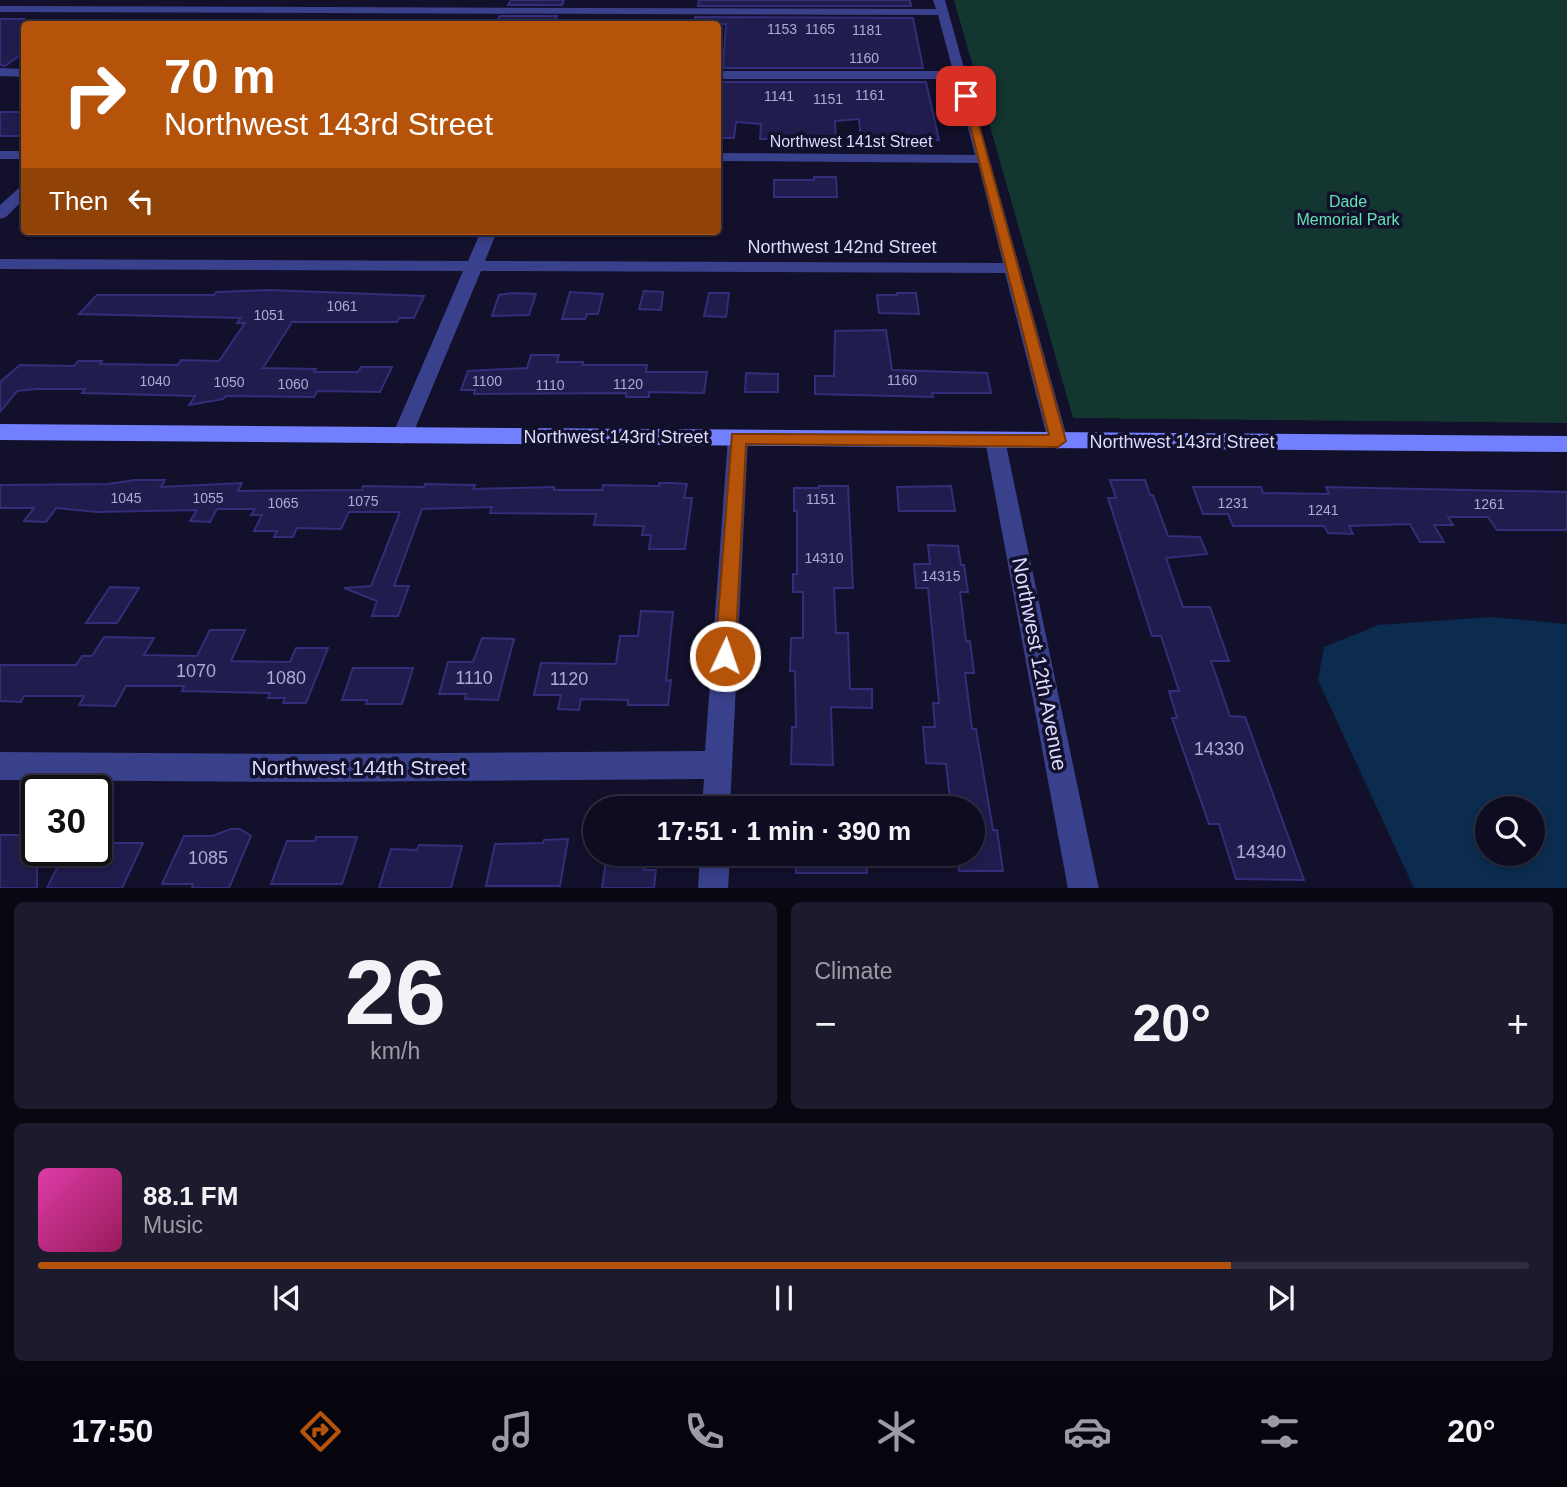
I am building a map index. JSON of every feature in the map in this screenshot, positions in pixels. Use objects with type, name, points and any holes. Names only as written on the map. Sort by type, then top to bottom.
[{"type":"street","points":[[213,21],[237,0]]},
{"type":"street","points":[[0,9],[940,6],[984,159],[1058,441]]},
{"type":"street","points":[[0,72],[21,73]]},
{"type":"street","points":[[721,75],[960,75]]},
{"type":"street","points":[[0,155],[21,155]]},
{"type":"street","name":"Northwest 141st Street","points":[[721,157],[984,159]]},
{"type":"street","points":[[0,214],[21,194]]},
{"type":"street","points":[[402,436],[487,235]]},
{"type":"street","name":"Northwest 142nd Street","points":[[0,264],[1013,268]]},
{"type":"street","name":"Northwest 143rd Street","points":[[0,432],[1567,444]]},
{"type":"street","points":[[717,796],[738,438]]},
{"type":"street","name":"Northwest 12th Avenue","points":[[995,440],[1084,888]]},
{"type":"street","name":"Northwest 144th Street","points":[[0,766],[326,768],[718,765]]},
{"type":"street","points":[[713,888],[714,866]]},
{"type":"green space","name":"Dade Memorial Park","points":[[954,0],[1567,0],[1567,423],[1073,418]]},
{"type":"water","points":[[1492,617],[1567,624],[1567,888],[1414,888],[1318,680],[1324,647],[1378,625]]},
{"type":"building","points":[[511,0],[564,0],[562,5],[508,5]]},
{"type":"building","points":[[699,0],[910,0],[911,6],[698,6]]},
{"type":"building","points":[[500,16],[557,16],[554,21],[497,21]]},
{"type":"building","points":[[695,17],[913,18],[923,68],[723,68],[726,24],[721,24],[721,21],[694,21]]},
{"type":"building","points":[[0,19],[24,19],[21,21],[21,54],[5,66],[0,65]]},
{"type":"building","points":[[721,82],[926,82],[939,140],[919,140],[920,143],[861,141],[859,119],[835,121],[836,140],[760,139],[761,124],[736,122],[734,138],[721,138]]},
{"type":"building","points":[[0,112],[21,112],[21,136],[0,136]]},
{"type":"building","points":[[814,177],[836,177],[837,197],[774,197],[774,180],[814,180]]},
{"type":"building","points":[[269,290],[424,296],[414,318],[399,318],[397,322],[292,322],[263,368],[358,372],[361,367],[392,367],[380,392],[317,391],[314,397],[226,396],[223,399],[189,405],[195,396],[82,393],[85,389],[37,389],[17,391],[0,412],[0,382],[20,365],[74,366],[78,361],[102,361],[100,364],[178,365],[181,360],[219,361],[245,323],[237,323],[241,318],[79,314],[97,295],[214,295],[216,292]]},
{"type":"building","points":[[644,291],[663,292],[661,310],[639,309]]},
{"type":"building","points":[[570,292],[603,294],[598,314],[587,314],[585,319],[562,319]]},
{"type":"building","points":[[709,293],[729,293],[726,317],[704,316]]},
{"type":"building","points":[[916,293],[919,314],[879,313],[877,295]]},
{"type":"building","points":[[536,294],[529,315],[492,316],[499,295]]},
{"type":"building","points":[[886,330],[892,370],[987,373],[991,393],[932,393],[933,397],[815,394],[815,376],[834,376],[835,331]]},
{"type":"building","points":[[531,355],[559,355],[557,362],[583,362],[583,365],[647,365],[646,372],[707,372],[704,393],[649,392],[649,397],[626,397],[626,393],[474,394],[475,390],[461,390],[468,371],[527,368]]},
{"type":"building","points":[[746,373],[778,374],[778,392],[745,392]]},
{"type":"building","points":[[135,480],[165,480],[161,487],[242,483],[238,491],[362,490],[363,486],[424,487],[425,484],[475,485],[473,489],[554,487],[554,490],[602,490],[603,485],[659,486],[659,483],[673,483],[687,484],[684,498],[692,498],[685,549],[649,549],[651,535],[642,535],[644,526],[594,525],[596,514],[490,513],[492,507],[422,509],[394,586],[409,586],[398,616],[372,616],[377,601],[344,588],[371,586],[400,512],[349,512],[341,529],[297,528],[293,537],[274,537],[277,531],[254,531],[262,515],[251,515],[255,509],[217,509],[210,522],[190,521],[197,510],[97,512],[56,508],[46,522],[24,521],[34,508],[0,508],[0,485],[108,484]]},
{"type":"building","points":[[1110,480],[1145,480],[1168,536],[1200,537],[1207,554],[1166,558],[1183,607],[1210,607],[1229,661],[1211,661],[1230,716],[1245,717],[1304,880],[1236,879],[1219,824],[1209,824],[1172,718],[1177,718],[1169,691],[1179,691],[1161,636],[1152,636],[1108,498],[1116,498]]},
{"type":"building","points":[[848,486],[853,588],[834,588],[836,633],[848,633],[850,689],[872,689],[872,708],[831,707],[833,765],[791,764],[792,727],[796,727],[795,671],[790,671],[791,638],[803,638],[803,592],[793,592],[793,574],[797,574],[797,511],[794,511],[794,488]]},
{"type":"building","points":[[951,486],[955,511],[899,511],[897,487]]},
{"type":"building","points":[[1193,487],[1261,487],[1263,493],[1329,494],[1326,487],[1567,492],[1567,530],[1497,530],[1488,517],[1448,517],[1453,525],[1434,525],[1444,542],[1420,542],[1410,524],[1349,526],[1353,534],[1328,533],[1324,526],[1233,526],[1228,514],[1203,514]]},
{"type":"building","points":[[928,545],[958,546],[968,592],[960,592],[966,641],[970,641],[974,673],[965,673],[972,729],[976,729],[993,830],[997,830],[1003,871],[959,871],[958,866],[985,866],[985,796],[950,796],[946,764],[926,763],[923,727],[935,727],[933,703],[939,703],[928,588],[916,588],[914,564],[930,564]]},
{"type":"building","points":[[110,587],[139,588],[117,623],[86,623]]},
{"type":"building","points":[[641,611],[673,612],[666,681],[671,680],[668,705],[628,705],[628,700],[581,699],[579,710],[558,709],[561,695],[534,695],[541,663],[616,664],[620,636],[638,636]]},
{"type":"building","points":[[210,630],[245,630],[231,661],[290,662],[296,648],[328,648],[306,703],[283,703],[285,698],[268,698],[270,693],[182,691],[184,686],[126,686],[115,706],[79,705],[84,696],[24,696],[21,702],[0,701],[0,665],[76,665],[82,656],[92,656],[104,637],[154,638],[144,655],[197,656]]},
{"type":"building","points":[[482,638],[514,639],[498,700],[465,699],[466,694],[439,694],[448,662],[473,662]]},
{"type":"building","points":[[353,668],[413,668],[402,704],[366,704],[367,700],[342,700]]},
{"type":"building","points":[[231,829],[240,829],[251,836],[229,888],[192,888],[193,884],[162,884],[184,836],[212,836]]},
{"type":"building","points":[[0,835],[21,835],[21,866],[37,866],[37,888],[0,888]]},
{"type":"building","points":[[316,837],[357,837],[342,884],[271,884],[287,841],[315,841]]},
{"type":"building","points":[[568,839],[560,886],[486,886],[495,844],[543,843],[544,840]]},
{"type":"building","points":[[112,843],[143,843],[122,888],[47,888],[58,866],[112,866]]},
{"type":"building","points":[[419,845],[462,846],[451,888],[379,888],[391,849],[417,850]]},
{"type":"building","points":[[605,866],[644,866],[644,870],[656,870],[654,888],[602,888]]},
{"type":"building","points":[[796,866],[867,866],[867,873],[796,873]]},
{"type":"route","points":[[725,656],[738,438],[1058,441],[966,96]]}]
